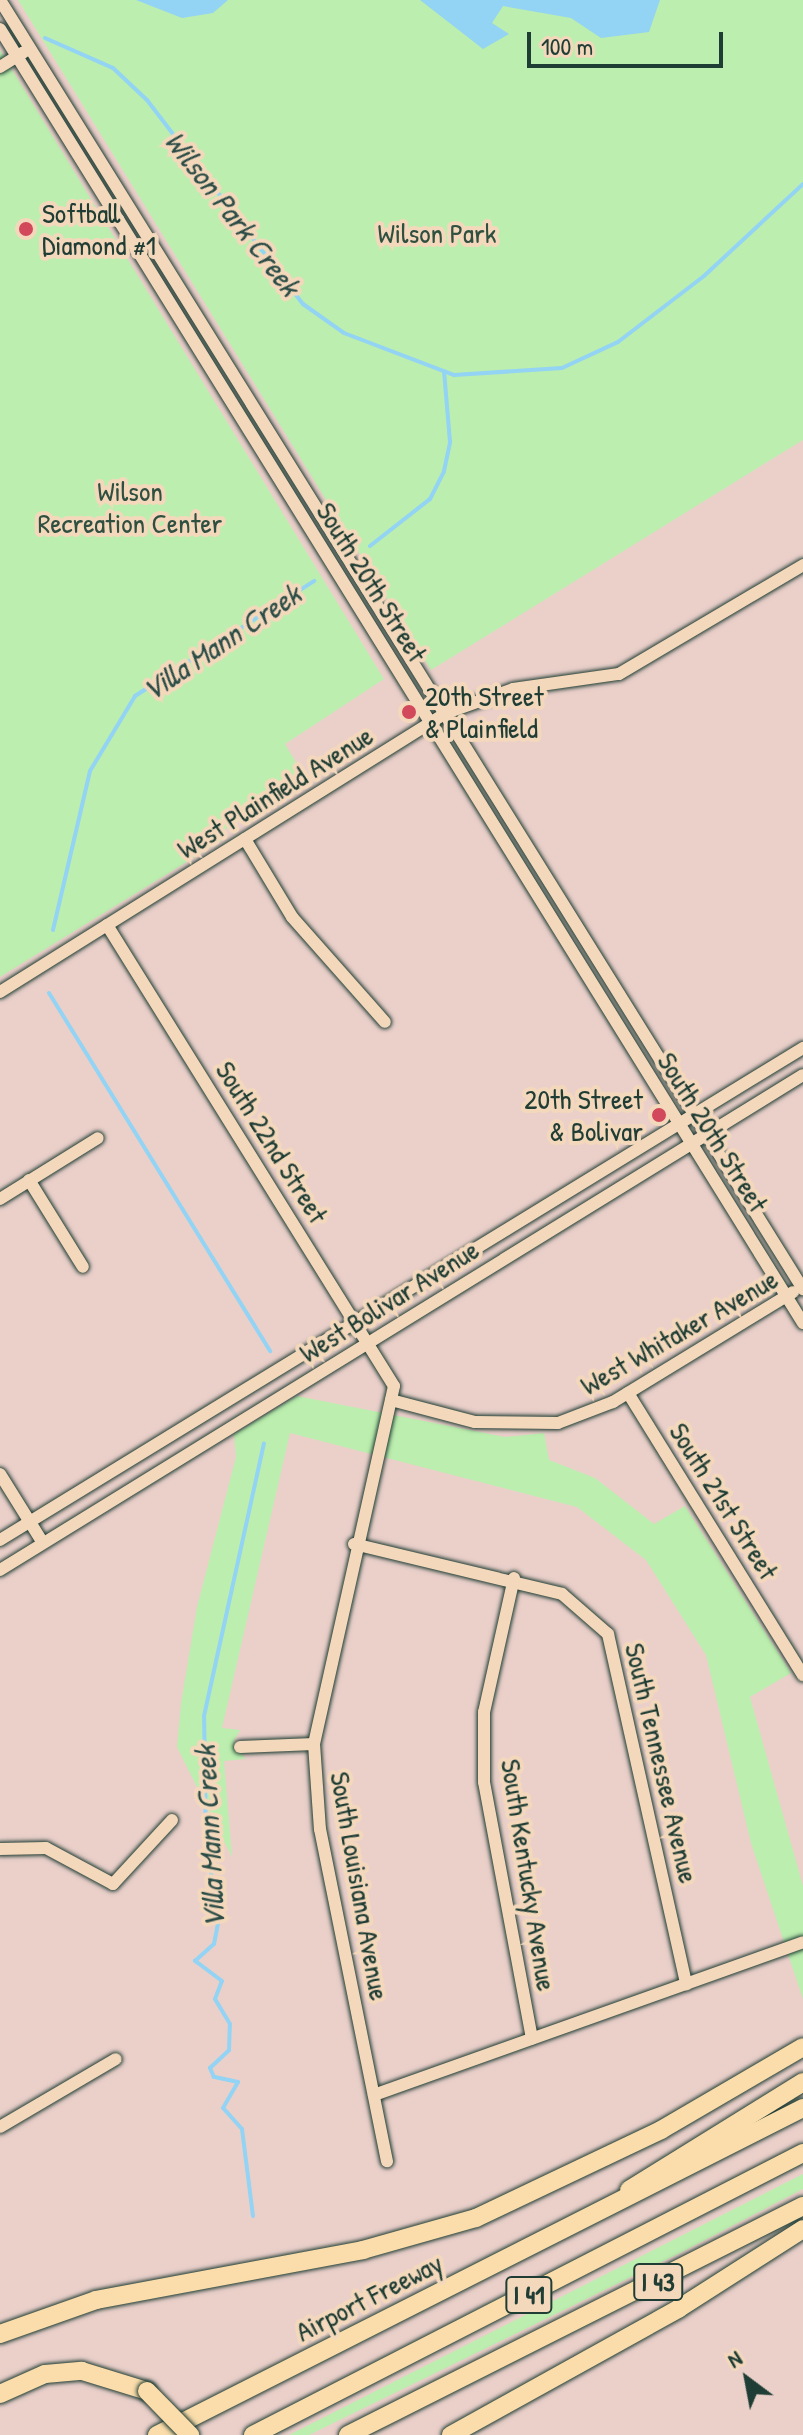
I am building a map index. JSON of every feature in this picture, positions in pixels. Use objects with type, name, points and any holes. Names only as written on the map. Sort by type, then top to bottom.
[{"type":"highway","points":[[0,2334],[58,2311],[363,2250],[476,2218],[661,2130],[803,2047]]},
{"type":"highway","points":[[606,2208],[664,2162],[803,2082]]},
{"type":"highway","name":"I 41","points":[[606,2208],[803,2108]]},
{"type":"highway","name":"I 41","points":[[253,2435],[803,2153]]},
{"type":"highway","name":"I 43","points":[[348,2435],[803,2206]]},
{"type":"highway","name":"Airport Freeway","points":[[157,2435],[606,2208]]},
{"type":"highway","points":[[451,2435],[678,2309],[803,2229]]},
{"type":"highway","points":[[0,2343],[58,2311]]},
{"type":"highway","points":[[0,2394],[27,2379],[82,2371],[147,2391],[190,2435]]},
{"type":"street","name":"South 20th Street","points":[[0,0],[803,1288]]},
{"type":"street","name":"South 20th Street","points":[[0,29],[803,1323]]},
{"type":"street","points":[[0,67],[14,50],[27,42]]},
{"type":"street","name":"West Plainfield Avenue","points":[[0,992],[446,713],[513,689],[619,674],[803,565]]},
{"type":"street","points":[[245,839],[292,917],[385,1022]]},
{"type":"street","name":"South 22nd Street","points":[[107,925],[394,1386]]},
{"type":"street","name":"West Bolivar Avenue","points":[[0,1540],[803,1048]]},
{"type":"street","name":"West Bolivar Avenue","points":[[0,1570],[803,1075]]},
{"type":"street","points":[[0,1199],[98,1138]]},
{"type":"street","points":[[29,1180],[83,1267]]},
{"type":"street","name":"West Whitaker Avenue","points":[[391,1400],[523,1428],[576,1418],[628,1393],[785,1295],[803,1288]]},
{"type":"street","name":"South Louisiana Avenue","points":[[387,2161],[320,1829],[314,1744],[354,1544],[394,1386]]},
{"type":"street","name":"South 21st Street","points":[[628,1393],[803,1675]]},
{"type":"street","points":[[0,1474],[43,1543]]},
{"type":"street","name":"South Tennessee Avenue","points":[[354,1544],[514,1578],[562,1594],[608,1634],[686,1984]]},
{"type":"street","name":"South Kentucky Avenue","points":[[514,1578],[484,1712],[484,1782],[532,2039]]},
{"type":"street","points":[[240,1747],[314,1744]]},
{"type":"street","points":[[0,1849],[46,1848],[113,1884],[172,1820]]},
{"type":"street","points":[[374,2095],[803,1942]]},
{"type":"street","points":[[0,2127],[116,2059]]},
{"type":"green space","name":"Wilson Park","points":[[18,0],[803,0],[803,440],[431,670]]},
{"type":"green space","name":"Wilson Recreation Center","points":[[0,50],[384,679],[285,744],[306,779],[221,832],[224,839],[0,977]]},
{"type":"green space","points":[[297,1396],[505,1437],[544,1433],[549,1460],[595,1478],[654,1524],[685,1506],[791,1673],[750,1697],[803,1886],[803,1999],[751,1843],[706,1655],[646,1560],[577,1507],[290,1433],[222,1728],[240,1730],[234,1741],[245,1759],[224,1761],[232,1857],[177,1747],[181,1704],[197,1607],[236,1457],[234,1434]]},
{"type":"green space","points":[[803,2174],[803,2189],[680,2253],[309,2435],[289,2435]]},
{"type":"water","points":[[136,0],[228,0],[213,13],[182,18]]},
{"type":"water","points":[[420,0],[660,0],[649,32],[601,38],[571,18],[503,6],[492,23],[509,34],[483,49]]},
{"type":"waterway","name":"Wilson Park Creek","points":[[45,38],[113,68],[147,100],[303,304],[344,333],[454,375],[562,368],[618,342],[704,276],[803,184]]},
{"type":"waterway","points":[[370,546],[430,499],[444,471],[450,442],[444,371]]},
{"type":"waterway","name":"Villa Mann Creek","points":[[53,930],[90,771],[135,696],[314,581]]},
{"type":"waterway","name":"Villa Mann Creek","points":[[49,993],[270,1351]]},
{"type":"waterway","name":"Villa Mann Creek","points":[[253,2216],[242,2129],[223,2108],[238,2082],[214,2077],[210,2068],[229,2050],[230,2024],[215,1999],[222,1981],[195,1961],[214,1944],[218,1923],[206,1837],[204,1716],[264,1444]]},
{"type":"place","name":"Softball Diamond #1","points":[[26,229]]},
{"type":"place","name":"20th Street & Plainfield","points":[[409,712]]},
{"type":"place","name":"20th Street & Bolivar","points":[[659,1115]]}]
